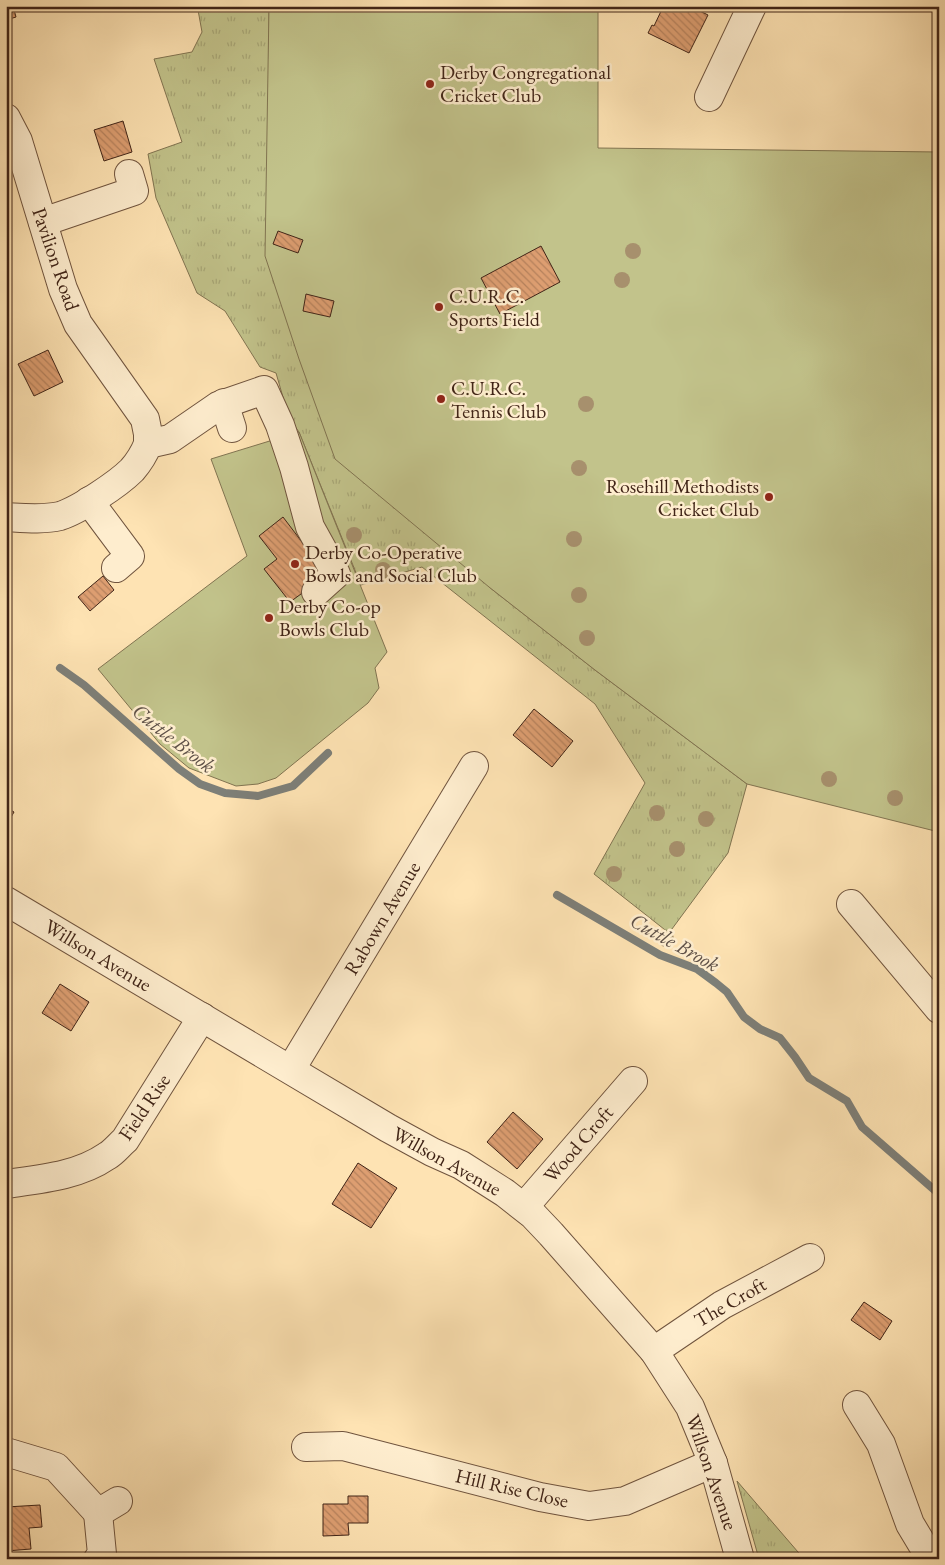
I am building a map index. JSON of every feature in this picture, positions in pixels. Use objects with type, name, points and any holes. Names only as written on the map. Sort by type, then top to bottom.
[{"type":"street","points":[[709,97],[752,6]]},
{"type":"street","name":"Pavilion Road","points":[[6,118],[18,141],[63,289],[78,324],[145,419],[148,444]]},
{"type":"street","points":[[43,222],[134,191],[129,174]]},
{"type":"street","points":[[6,517],[32,519],[61,516],[89,501],[130,472],[143,456],[148,444],[170,439],[180,434],[210,411],[228,416],[264,390],[294,467],[310,527],[336,574],[316,592]]},
{"type":"street","points":[[89,501],[130,556],[116,568]]},
{"type":"street","name":"Rabown Avenue","points":[[291,1069],[474,766]]},
{"type":"street","name":"Willson Avenue","points":[[6,901],[388,1128],[460,1165],[505,1193],[524,1208],[551,1234],[654,1351],[690,1407],[713,1463],[740,1559]]},
{"type":"street","points":[[851,904],[939,1010]]},
{"type":"street","name":"Field Rise","points":[[6,1184],[42,1179],[81,1170],[108,1156],[125,1140],[202,1017]]},
{"type":"street","name":"Wood Croft","points":[[524,1208],[633,1081]]},
{"type":"street","name":"The Croft","points":[[654,1351],[722,1304],[810,1258]]},
{"type":"street","points":[[857,1405],[881,1444],[910,1524],[931,1559]]},
{"type":"street","name":"Hill Rise Close","points":[[306,1447],[343,1446],[540,1497],[589,1506],[625,1501],[713,1463]]},
{"type":"street","points":[[6,1452],[56,1467],[108,1507],[103,1557]]},
{"type":"green space","points":[[201,6],[269,6],[269,58],[489,587],[595,670],[747,784],[728,853],[669,933],[594,874],[645,783],[595,704],[422,567],[361,585],[299,432],[289,418],[276,373],[260,367],[225,311],[197,293],[156,198],[148,154],[182,142],[154,59],[192,52],[202,32],[198,10]]},
{"type":"green space","points":[[269,6],[598,6],[598,148],[939,152],[939,832],[747,784],[595,670],[489,587],[335,459],[265,256]]},
{"type":"green space","name":"Derby Co-op Bowls Club","points":[[299,432],[387,652],[375,668],[379,688],[368,703],[276,778],[258,784],[236,786],[189,768],[160,744],[98,669],[247,556],[211,459]]},
{"type":"green space","points":[[737,1481],[804,1559],[759,1559]]},
{"type":"building","points":[[6,6],[13,6],[16,17],[6,20]]},
{"type":"building","points":[[672,6],[677,6],[689,12],[692,7],[708,15],[689,53],[648,33],[652,25],[654,26],[663,7],[669,11]]},
{"type":"building","points":[[123,121],[132,152],[104,161],[94,130]]},
{"type":"building","points":[[278,231],[303,240],[298,253],[273,244]]},
{"type":"building","points":[[541,246],[560,282],[500,314],[481,278]]},
{"type":"building","points":[[6,248],[11,264],[6,266]]},
{"type":"building","points":[[306,294],[334,301],[330,317],[303,311]]},
{"type":"building","points":[[48,350],[63,382],[34,396],[18,364]]},
{"type":"building","name":"Derby Co-Operative Bowls and Social Club","points":[[283,517],[327,575],[290,602],[264,569],[277,559],[259,536]]},
{"type":"building","points":[[103,576],[114,590],[90,611],[78,597]]},
{"type":"building","points":[[534,709],[573,741],[552,767],[513,735]]},
{"type":"building","points":[[6,802],[9,804],[7,808],[14,812],[6,826]]},
{"type":"building","points":[[60,984],[89,1002],[71,1031],[42,1013]]},
{"type":"building","points":[[513,1112],[543,1139],[517,1169],[487,1142]]},
{"type":"building","points":[[358,1163],[397,1188],[371,1228],[332,1204]]},
{"type":"building","points":[[864,1302],[892,1321],[880,1340],[851,1320]]},
{"type":"building","points":[[348,1496],[368,1496],[368,1523],[348,1523],[349,1535],[323,1536],[323,1504],[348,1504]]},
{"type":"building","points":[[40,1505],[42,1527],[29,1528],[31,1549],[6,1551],[6,1507]]},
{"type":"waterway","name":"Cuttle Brook","points":[[60,668],[84,685],[179,769],[200,784],[225,793],[258,796],[293,786],[328,753]]},
{"type":"waterway","name":"Cuttle Brook","points":[[557,895],[660,955],[697,969],[716,983],[727,992],[744,1017],[760,1029],[780,1038],[809,1078],[847,1101],[862,1127],[939,1194]]},
{"type":"place","name":"Derby Congregational Cricket Club","points":[[430,84]]},
{"type":"place","name":"C.U.R.C. Sports Field","points":[[439,307]]},
{"type":"place","name":"C.U.R.C. Tennis Club","points":[[441,399]]},
{"type":"place","name":"Rosehill Methodists Cricket Club","points":[[769,497]]},
{"type":"place","name":"Derby Co-Operative Bowls and Social Club","points":[[295,564]]},
{"type":"place","name":"Derby Co-op Bowls Club","points":[[269,618]]}]
